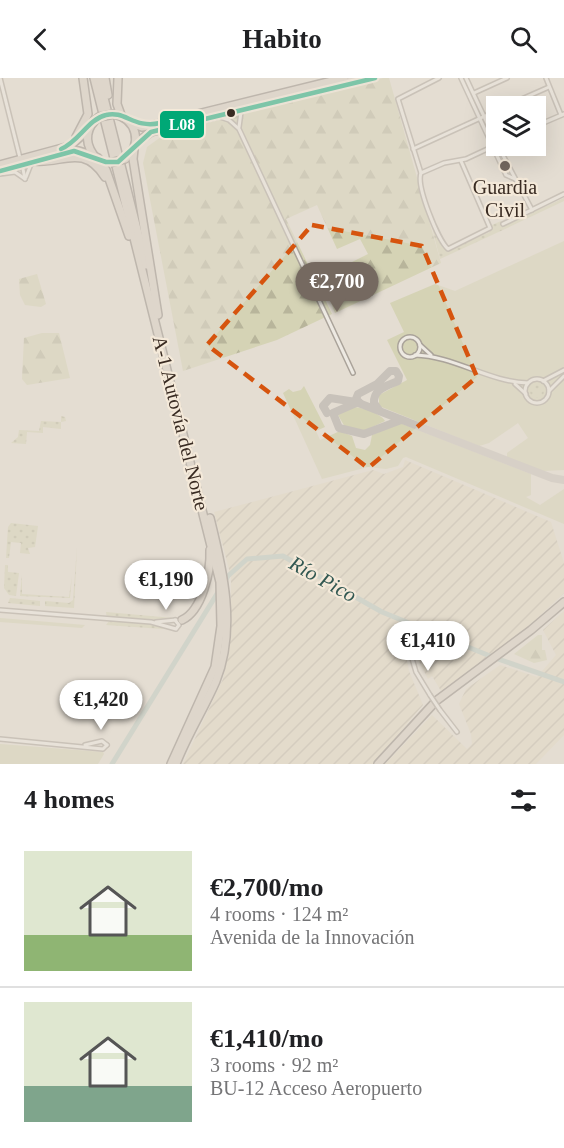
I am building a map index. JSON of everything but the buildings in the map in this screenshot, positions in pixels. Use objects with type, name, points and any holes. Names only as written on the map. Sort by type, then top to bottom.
[{"type":"highway","points":[[51,151],[71,141],[86,123],[88,108],[84,78]]},
{"type":"highway","points":[[84,78],[92,112],[87,143],[106,170],[157,318]]},
{"type":"highway","name":"A-1 Autovía del Norte","points":[[94,78],[157,318],[222,584],[226,620],[221,664],[176,764]]},
{"type":"highway","name":"A-1 Autovía del Norte","points":[[99,78],[222,584],[220,638],[215,667],[171,764]]},
{"type":"highway","points":[[105,78],[117,150]]},
{"type":"highway","points":[[118,78],[118,115]]},
{"type":"highway","points":[[0,170],[70,146],[99,117],[118,115],[142,127],[344,78]]},
{"type":"highway","points":[[34,162],[74,151],[87,152],[110,163],[125,159],[135,146],[151,132],[363,78]]},
{"type":"highway","points":[[131,123],[136,134],[132,159],[157,318]]},
{"type":"highway","points":[[21,162],[73,157],[93,164],[108,181],[123,218]]},
{"type":"highway","points":[[178,620],[190,615],[196,606],[210,562],[210,549],[195,477]]},
{"type":"highway","points":[[378,764],[436,701],[531,630],[564,602]]},
{"type":"street","points":[[0,78],[25,179]]},
{"type":"street","points":[[439,78],[399,97],[421,173],[419,180],[428,211],[444,246],[452,248],[490,228],[461,161]]},
{"type":"street","points":[[461,78],[486,128]]},
{"type":"street","points":[[466,78],[486,121]]},
{"type":"street","points":[[474,93],[507,78]]},
{"type":"street","points":[[546,78],[562,115],[546,122]]},
{"type":"street","points":[[529,96],[549,87]]},
{"type":"street","points":[[239,129],[241,112]]},
{"type":"street","points":[[413,149],[484,116]]},
{"type":"street","points":[[218,117],[229,120],[239,129],[353,373]]},
{"type":"street","points":[[421,173],[444,163],[461,161],[486,150]]},
{"type":"street","points":[[500,156],[506,175],[515,179],[532,210]]},
{"type":"street","points":[[25,179],[34,162]]},
{"type":"street","points":[[0,170],[15,172],[25,179]]},
{"type":"street","points":[[503,224],[564,194]]},
{"type":"street","points":[[432,356],[411,337],[404,338],[400,344],[404,355],[432,356],[514,383],[543,381],[564,370]]},
{"type":"street","points":[[415,355],[419,344]]},
{"type":"street","points":[[514,383],[530,400],[537,403],[544,401],[549,391],[564,376]]},
{"type":"street","points":[[543,381],[549,391]]},
{"type":"street","points":[[526,394],[528,383]]},
{"type":"street","points":[[0,610],[151,622],[178,620],[180,625],[176,629],[151,622]]},
{"type":"street","points":[[411,655],[416,672],[429,695],[457,732]]},
{"type":"street","points":[[0,739],[103,749],[107,747],[102,741],[80,745]]},
{"type":"highlighted area","points":[[312,225],[422,246],[477,377],[368,468],[207,345]]},
{"type":"shaded area","points":[[405,460],[551,522],[564,563],[564,593],[525,630],[441,691],[432,676],[428,679],[409,642],[403,640],[409,671],[423,705],[373,764],[183,764],[223,679],[231,636],[231,577],[214,512],[373,470],[384,474],[403,467]]},
{"type":"shaded area","points":[[564,611],[564,735],[536,764],[385,764],[432,715],[467,749],[472,744],[471,734],[459,704],[466,689],[500,665],[537,677],[556,655],[543,630]]},
{"type":"green space","points":[[389,78],[441,263],[335,313],[329,297],[342,291],[340,285],[352,279],[347,269],[350,263],[368,254],[360,239],[337,249],[317,205],[286,219],[332,314],[277,340],[183,371],[143,163],[147,147],[165,134]]},
{"type":"green space","points":[[564,198],[564,201],[505,229],[503,226]]},
{"type":"green space","points":[[501,221],[505,229],[440,259],[431,224],[448,250],[490,232],[492,225]]},
{"type":"green space","points":[[564,241],[564,470],[543,471],[507,457],[507,453],[528,438],[518,423],[489,443],[479,446],[379,406],[379,395],[407,380],[387,340],[404,332],[390,303],[435,284],[455,291]]},
{"type":"green space","points":[[37,274],[46,304],[41,307],[25,305],[20,295],[19,279]]},
{"type":"green space","points":[[42,333],[59,333],[70,378],[27,385],[22,379],[24,338]]},
{"type":"green space","points":[[534,384],[540,384],[544,391],[540,398],[534,398],[530,394],[530,388]]},
{"type":"green space","points":[[304,386],[325,427],[316,431],[320,440],[340,431],[352,436],[356,448],[365,450],[370,445],[372,435],[400,423],[531,474],[531,495],[526,497],[540,505],[564,489],[564,524],[406,457],[398,466],[386,469],[368,467],[322,479],[283,393],[289,389],[293,392],[301,390]]},
{"type":"green space","points":[[352,407],[370,411],[385,421],[362,432],[345,427],[338,415]]},
{"type":"green space","points":[[41,421],[61,422],[61,429],[43,427],[43,433],[27,432],[26,444],[11,443],[18,437],[19,430],[39,431]]},
{"type":"green space","points":[[11,523],[38,526],[35,547],[28,548],[30,554],[20,553],[21,543],[11,542],[9,558],[6,558],[8,527]]},
{"type":"green space","points":[[77,547],[74,608],[45,606],[45,601],[69,603],[73,600]]},
{"type":"green space","points":[[5,565],[8,565],[8,572],[19,573],[16,596],[9,595],[4,588]]},
{"type":"green space","points":[[22,575],[22,594],[69,597],[72,576],[70,598],[20,596]]},
{"type":"green space","points":[[10,598],[40,601],[40,606],[8,603]]},
{"type":"green space","points":[[106,612],[173,618],[154,620],[107,617]]},
{"type":"green space","points":[[0,618],[85,625],[82,628],[0,622]]},
{"type":"green space","points":[[109,621],[160,625],[163,629],[106,625]]},
{"type":"green space","points":[[538,635],[542,635],[542,650],[545,650],[547,660],[534,663],[514,654]]},
{"type":"green space","points":[[0,744],[103,752],[104,754],[98,764],[0,764]]},
{"type":"waterway","name":"Río Pico","points":[[112,764],[228,576],[247,559],[283,556],[382,612],[490,656]]},
{"type":"waterway","name":"Río Pico","points":[[498,659],[564,682]]},
{"type":"taxiway","points":[[360,403],[356,399],[358,394],[377,384],[390,371],[396,371],[399,376],[398,381],[378,391],[374,398],[374,403],[379,410]]},
{"type":"taxiway","points":[[327,413],[323,406],[330,398],[356,402],[552,478],[564,480]]},
{"type":"taxiway","points":[[356,403],[333,413],[339,428],[364,434],[401,420]]},
{"type":"transit line","name":"L08","points":[[0,171],[74,151],[106,162],[118,162],[151,132],[375,78]]},
{"type":"transit line","name":"L08","points":[[61,149],[94,121],[106,115],[119,115],[143,124],[160,123]]},
{"type":"place","name":"Guardia Civil","points":[[505,166]]}]
